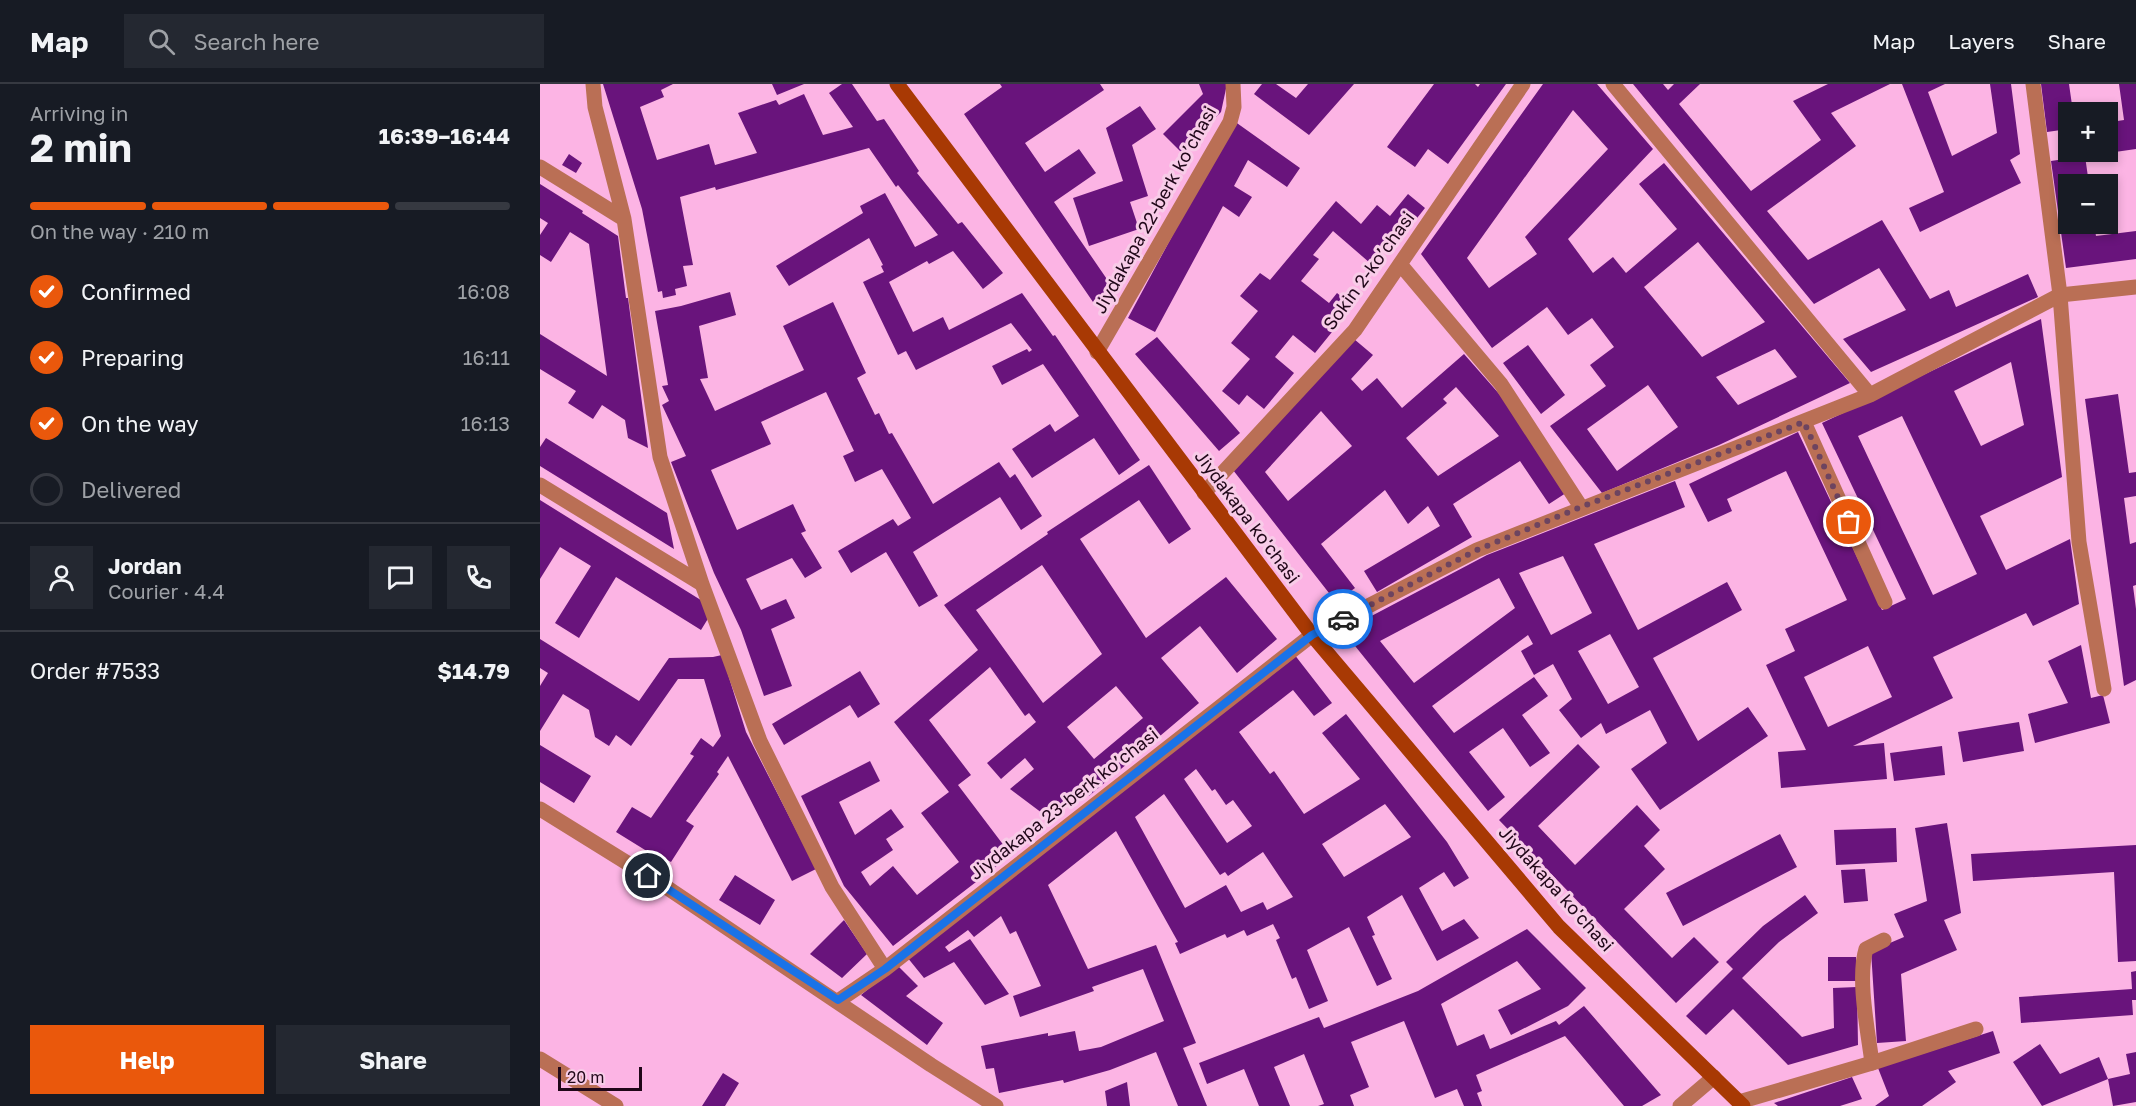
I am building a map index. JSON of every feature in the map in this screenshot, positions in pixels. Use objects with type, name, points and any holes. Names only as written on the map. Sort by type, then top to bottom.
[{"type":"street","points":[[593,84],[595,107],[624,219],[660,457],[702,584],[760,741],[832,887],[885,969]]},
{"type":"street","name":"Jiydakapa ko'chasi","points":[[897,84],[1312,635],[1559,927],[1741,1104]]},
{"type":"street","name":"Jiydakapa 22-berk koʼchasi","points":[[1097,352],[1230,122],[1234,107],[1233,84]]},
{"type":"street","name":"Sokin 2-koʼchasi","points":[[1204,493],[1354,330],[1523,84]]},
{"type":"street","points":[[1613,84],[1870,395]]},
{"type":"street","points":[[2032,84],[2060,295],[2079,542],[2104,689]]},
{"type":"street","points":[[540,167],[624,219]]},
{"type":"street","points":[[1400,264],[1501,384],[1581,507]]},
{"type":"street","points":[[2060,295],[2136,287]]},
{"type":"street","name":"Jiydakapa 23-berk koʼchasi","points":[[838,1000],[885,969],[1312,635],[1477,550],[1581,507],[1870,395],[2060,295]]},
{"type":"street","points":[[1804,422],[1885,602]]},
{"type":"street","points":[[540,485],[702,584]]},
{"type":"street","points":[[540,809],[666,887],[996,1106]]},
{"type":"street","points":[[1872,1063],[1866,1016],[1863,962],[1866,949],[1884,940]]},
{"type":"street","points":[[1741,1104],[1976,1029]]},
{"type":"street","points":[[540,1059],[616,1106]]},
{"type":"street","points":[[1680,1106],[1714,1077]]},
{"type":"building","points":[[603,84],[673,84],[661,90],[664,97],[640,107],[657,160],[709,144],[715,165],[757,153],[738,113],[776,100],[779,105],[804,94],[823,135],[853,127],[829,93],[842,84],[852,84],[877,121],[884,119],[919,171],[917,173],[958,224],[962,222],[1003,273],[983,289],[953,251],[929,264],[927,261],[889,282],[913,332],[943,317],[949,330],[1022,293],[1053,336],[1055,335],[1140,460],[1119,475],[1094,438],[1032,478],[1012,449],[1050,424],[1055,432],[1079,416],[1043,364],[1002,385],[992,366],[1027,349],[1029,352],[1032,350],[1011,323],[916,370],[906,351],[898,355],[863,282],[884,272],[881,266],[883,265],[869,238],[789,286],[776,266],[863,213],[860,206],[885,193],[915,247],[938,235],[898,185],[896,187],[869,148],[716,190],[715,187],[680,197],[693,265],[683,266],[687,286],[675,289],[676,295],[663,298],[662,291],[658,292],[642,209]]},
{"type":"building","points":[[772,84],[804,84],[777,95]]},
{"type":"building","points":[[1000,84],[1100,84],[1104,90],[1025,143],[1045,172],[1079,149],[1096,173],[1054,202],[1113,288],[1093,302],[964,114],[1002,87]]},
{"type":"building","points":[[1199,84],[1227,84],[1221,112],[1181,152],[1163,134],[1203,94]]},
{"type":"building","points":[[1262,84],[1276,84],[1296,98],[1308,84],[1354,84],[1309,135],[1254,94]]},
{"type":"building","points":[[1434,84],[1475,84],[1478,87],[1480,84],[1506,84],[1448,164],[1428,149],[1415,167],[1387,147]]},
{"type":"building","points":[[1543,84],[1597,84],[1653,149],[1568,239],[1593,273],[1613,257],[1626,273],[1677,229],[1639,184],[1664,163],[1850,383],[1719,445],[1602,493],[1550,426],[1606,386],[1590,365],[1614,347],[1592,318],[1568,335],[1547,307],[1492,348],[1421,254]],"holes":[[[1573,110],[1608,149],[1525,237],[1537,254],[1489,288],[1467,258]],[[1698,242],[1765,322],[1702,357],[1644,287]],[[1775,349],[1797,377],[1738,405],[1716,377]],[[1648,385],[1678,427],[1617,471],[1587,429]]]},
{"type":"building","points":[[1633,84],[1663,84],[1668,90],[1674,84],[1700,84],[1679,104],[1751,191],[1821,140],[1793,101],[1828,84],[1890,84],[1831,113],[1856,146],[1767,211],[1808,260],[1882,220],[1930,299],[1949,290],[1956,307],[2028,274],[2038,297],[1871,372],[1843,339],[1906,310],[1879,268],[1814,304]]},
{"type":"building","points":[[1902,84],[1945,84],[1928,92],[1952,156],[1997,133],[1990,84],[2011,84],[2020,154],[2010,160],[2021,183],[1920,232],[1909,208],[1944,192]]},
{"type":"building","points":[[2041,84],[2069,84],[2072,102],[2058,102],[2058,130],[2047,132]]},
{"type":"building","points":[[2119,84],[2136,84],[2136,149],[2118,152],[2118,121],[2124,120]]},
{"type":"building","points":[[1140,106],[1156,129],[1132,145],[1148,196],[1130,202],[1139,229],[1089,246],[1073,198],[1123,181],[1106,128]]},
{"type":"building","points":[[1234,121],[1300,168],[1287,187],[1248,160],[1234,186],[1252,197],[1239,217],[1223,206],[1155,332],[1128,318]]},
{"type":"building","points":[[569,154],[582,163],[576,173],[562,165]]},
{"type":"building","points":[[2051,161],[2086,162],[2088,174],[2058,174],[2058,211]]},
{"type":"building","points":[[540,184],[618,236],[648,448],[628,438],[625,420],[602,405],[593,419],[568,403],[576,391],[540,369],[540,334],[607,376],[589,244],[570,232],[551,262],[540,255],[540,235],[548,223],[540,218]]},
{"type":"building","points":[[1408,194],[1425,208],[1391,251],[1386,246],[1370,263],[1333,231],[1313,255],[1319,259],[1301,281],[1329,303],[1337,293],[1353,306],[1315,353],[1293,335],[1275,357],[1294,373],[1264,409],[1247,395],[1239,405],[1222,391],[1250,359],[1231,343],[1258,311],[1240,296],[1260,273],[1270,280],[1336,201],[1361,224],[1377,205],[1390,216]]},
{"type":"building","points":[[2136,231],[2136,259],[2066,268],[2061,234],[2096,234],[2096,236]]},
{"type":"building","points":[[730,292],[736,315],[699,326],[708,378],[700,379],[715,411],[804,370],[783,326],[833,302],[866,373],[857,378],[875,415],[879,413],[889,434],[892,433],[933,504],[999,462],[1010,478],[1015,474],[1042,516],[1021,530],[1000,497],[913,552],[938,596],[919,607],[886,552],[851,573],[838,551],[893,519],[898,526],[911,518],[882,469],[855,482],[843,456],[854,451],[826,392],[761,422],[771,444],[711,470],[737,530],[793,504],[806,531],[801,533],[822,568],[805,578],[792,558],[746,579],[761,610],[786,599],[795,618],[771,629],[792,686],[764,696],[741,630],[714,573],[671,462],[686,456],[662,405],[669,401],[662,386],[668,385],[655,311]]},
{"type":"building","points":[[2041,319],[2062,477],[1980,516],[2006,570],[2070,539],[2079,604],[2033,626],[2026,613],[1933,657],[1953,698],[1853,746],[1884,743],[1887,779],[1781,788],[1778,752],[1806,750],[1766,665],[1795,651],[1785,629],[1847,600],[1786,471],[1727,499],[1732,511],[1708,522],[1689,484],[1798,432],[1882,610],[1906,599],[1822,423]],"holes":[[[2011,362],[2024,425],[1981,446],[1954,391]],[[1902,416],[1977,574],[1933,595],[1858,436]],[[1868,646],[1892,697],[1828,727],[1804,677]]]},
{"type":"building","points":[[1157,337],[1240,433],[1219,451],[1135,354]]},
{"type":"building","points":[[1354,339],[1373,355],[1351,379],[1362,391],[1377,378],[1402,408],[1464,354],[1523,421],[1569,491],[1549,504],[1520,461],[1453,504],[1472,537],[1377,592],[1364,571],[1440,526],[1428,506],[1408,524],[1385,490],[1321,544],[1355,588],[1336,602],[1233,470]],"holes":[[[1456,387],[1499,436],[1438,476],[1406,438],[1447,403],[1443,399]],[[1321,411],[1352,446],[1288,501],[1265,472]]]},
{"type":"building","points":[[1528,345],[1565,395],[1541,414],[1503,363]]},
{"type":"building","points":[[2118,394],[2129,473],[2136,472],[2136,496],[2124,498],[2130,544],[2136,542],[2136,585],[2133,586],[2136,609],[2136,680],[2124,686],[2085,399]]},
{"type":"building","points":[[546,438],[667,513],[674,549],[540,466],[540,447]]},
{"type":"building","points":[[1149,465],[1191,529],[1169,544],[1139,500],[1080,539],[1146,638],[1226,577],[1277,639],[1237,673],[1200,626],[1161,658],[1199,703],[1089,796],[1084,789],[1050,819],[1010,789],[1034,769],[1025,758],[1001,779],[987,763],[1036,722],[1029,713],[1025,716],[990,667],[929,720],[971,775],[958,785],[1011,855],[893,946],[844,886],[801,796],[870,761],[880,781],[839,802],[855,835],[891,809],[904,827],[886,839],[893,850],[861,872],[870,886],[893,866],[917,895],[959,862],[921,813],[949,792],[894,722],[978,650],[944,605],[1048,534],[1047,532]],"holes":[[[1042,565],[1102,654],[1043,703],[976,610]],[[1116,686],[1143,718],[1094,759],[1067,727]]]},
{"type":"building","points":[[1675,481],[1685,507],[1594,544],[1638,630],[1727,582],[1742,610],[1653,658],[1698,741],[1748,707],[1768,736],[1660,810],[1631,769],[1667,743],[1650,710],[1606,734],[1601,723],[1581,738],[1559,710],[1572,699],[1553,664],[1534,675],[1521,651],[1533,644],[1528,635],[1432,706],[1454,733],[1534,677],[1548,696],[1522,715],[1550,753],[1530,767],[1503,728],[1469,752],[1505,797],[1488,811],[1343,631],[1487,555]],"holes":[[[1563,556],[1592,613],[1551,635],[1519,573]],[[1499,578],[1515,608],[1414,683],[1380,641]],[[1610,634],[1639,687],[1608,704],[1578,651]]]},
{"type":"building","points":[[540,500],[704,602],[709,617],[701,630],[616,577],[579,638],[555,623],[591,566],[560,547],[540,579]]},
{"type":"building","points":[[540,639],[639,701],[669,658],[722,655],[746,732],[816,869],[792,881],[728,756],[717,772],[719,774],[686,821],[694,826],[671,862],[660,856],[658,858],[616,832],[632,807],[651,818],[694,756],[690,754],[701,738],[713,747],[721,736],[704,679],[678,679],[631,746],[616,735],[609,746],[595,737],[589,710],[563,694],[540,731],[540,686],[548,673],[540,668]]},
{"type":"building","points":[[2081,645],[2091,698],[2103,695],[2110,723],[2035,743],[2028,714],[2068,703],[2048,661]]},
{"type":"building","points":[[1294,654],[1332,703],[1314,716],[1293,690],[1239,732],[1270,774],[1274,771],[1304,814],[1360,779],[1322,733],[1346,714],[1447,842],[1469,878],[1454,887],[1444,872],[1419,888],[1442,931],[1464,919],[1479,938],[1437,961],[1402,895],[1367,917],[1375,935],[1372,936],[1392,979],[1377,986],[1349,927],[1307,950],[1328,1001],[1309,1009],[1296,977],[1292,979],[1276,940],[1280,938],[1273,924],[1247,936],[1244,930],[1227,938],[1225,934],[1180,954],[1175,943],[1178,942],[1116,831],[1048,885],[1088,969],[1156,945],[1196,1043],[1183,1048],[1207,1106],[1178,1106],[1156,1052],[1110,1070],[1064,1083],[1063,1080],[999,1093],[994,1068],[986,1069],[981,1046],[1048,1033],[1048,1036],[1075,1031],[1079,1051],[1101,1047],[1164,1021],[1143,969],[1092,987],[1094,991],[1020,1017],[1013,996],[1041,986],[1016,931],[1010,934],[1001,916],[974,937],[968,930],[945,947],[949,952],[970,939],[1009,994],[985,1005],[954,962],[924,978],[907,957]],"holes":[[[1196,769],[1226,805],[1233,800],[1252,826],[1227,843],[1184,779]],[[1164,794],[1220,875],[1225,872],[1228,876],[1263,852],[1293,897],[1267,910],[1263,902],[1241,912],[1226,885],[1185,908],[1135,817]],[[1385,804],[1411,837],[1344,877],[1322,844]]]},
{"type":"building","points":[[860,671],[880,704],[858,718],[850,705],[784,745],[772,724]]},
{"type":"building","points":[[2019,722],[2024,751],[1963,762],[1958,732]]},
{"type":"building","points":[[1578,744],[1600,767],[1538,826],[1575,865],[1637,805],[1660,830],[1644,846],[1665,869],[1624,909],[1672,958],[1694,937],[1719,962],[1676,1003],[1499,820]]},
{"type":"building","points":[[540,745],[591,776],[574,803],[540,782]]},
{"type":"building","points":[[1942,746],[1945,775],[1894,781],[1890,753]]},
{"type":"building","points":[[1947,823],[1961,913],[1944,920],[1957,950],[1901,974],[1906,1041],[1877,1043],[1871,951],[1904,937],[1894,914],[1927,901],[1915,828]]},
{"type":"building","points":[[1896,828],[1897,862],[1836,865],[1834,830]]},
{"type":"building","points":[[1780,834],[1797,867],[1683,926],[1666,893]]},
{"type":"building","points":[[2136,845],[2136,961],[2118,962],[2114,872],[1973,881],[1971,854]]},
{"type":"building","points":[[1865,869],[1868,901],[1844,903],[1841,870]]},
{"type":"building","points":[[735,875],[775,900],[760,925],[719,900]]},
{"type":"building","points":[[1805,895],[1818,913],[1779,942],[1742,978],[1802,1037],[1834,1028],[1833,988],[1857,987],[1858,1045],[1788,1065],[1733,1009],[1706,1035],[1686,1016],[1733,969],[1726,962],[1763,926]]},
{"type":"building","points":[[844,920],[867,954],[842,978],[810,954]]},
{"type":"building","points":[[1527,929],[1586,988],[1568,1006],[1511,1035],[1498,1010],[1541,989],[1517,961],[1441,1004],[1457,1046],[1484,1034],[1490,1049],[1556,1021],[1559,1025],[1584,1006],[1661,1095],[1642,1106],[1624,1106],[1565,1036],[1476,1075],[1482,1091],[1477,1093],[1482,1106],[1464,1106],[1457,1089],[1435,1098],[1404,1021],[1351,1042],[1369,1087],[1350,1095],[1354,1106],[1318,1106],[1324,1104],[1304,1054],[1274,1067],[1290,1106],[1259,1106],[1244,1069],[1207,1084],[1199,1063],[1319,1017],[1324,1028],[1418,991]]},
{"type":"building","points":[[1828,957],[1856,957],[1857,981],[1828,981]]},
{"type":"building","points":[[897,965],[918,986],[906,996],[943,1023],[927,1045],[861,995]]},
{"type":"building","points":[[2136,971],[2136,1000],[2132,1000],[2133,1015],[2021,1023],[2019,997],[2132,989],[2131,972]]},
{"type":"building","points":[[1993,1031],[2000,1053],[1948,1071],[1956,1082],[1922,1106],[1875,1106],[1889,1096],[1878,1068]]},
{"type":"building","points":[[2040,1044],[2060,1074],[2099,1057],[2108,1079],[2042,1106],[2013,1062]]},
{"type":"building","points":[[2136,1052],[2136,1102],[2113,1106],[2108,1079],[2130,1074],[2126,1054]]},
{"type":"building","points":[[723,1073],[739,1083],[725,1106],[702,1106]]},
{"type":"building","points":[[1852,1077],[1862,1099],[1840,1106],[1778,1106],[1774,1103]]},
{"type":"building","points":[[1127,1082],[1130,1106],[1107,1106],[1105,1091]]},
{"type":"way so far","points":[[1343,619],[1477,550],[1581,507],[1804,422],[1849,522]]},
{"type":"route","points":[[648,876],[838,1000],[885,969],[1312,635],[1343,619]]}]
